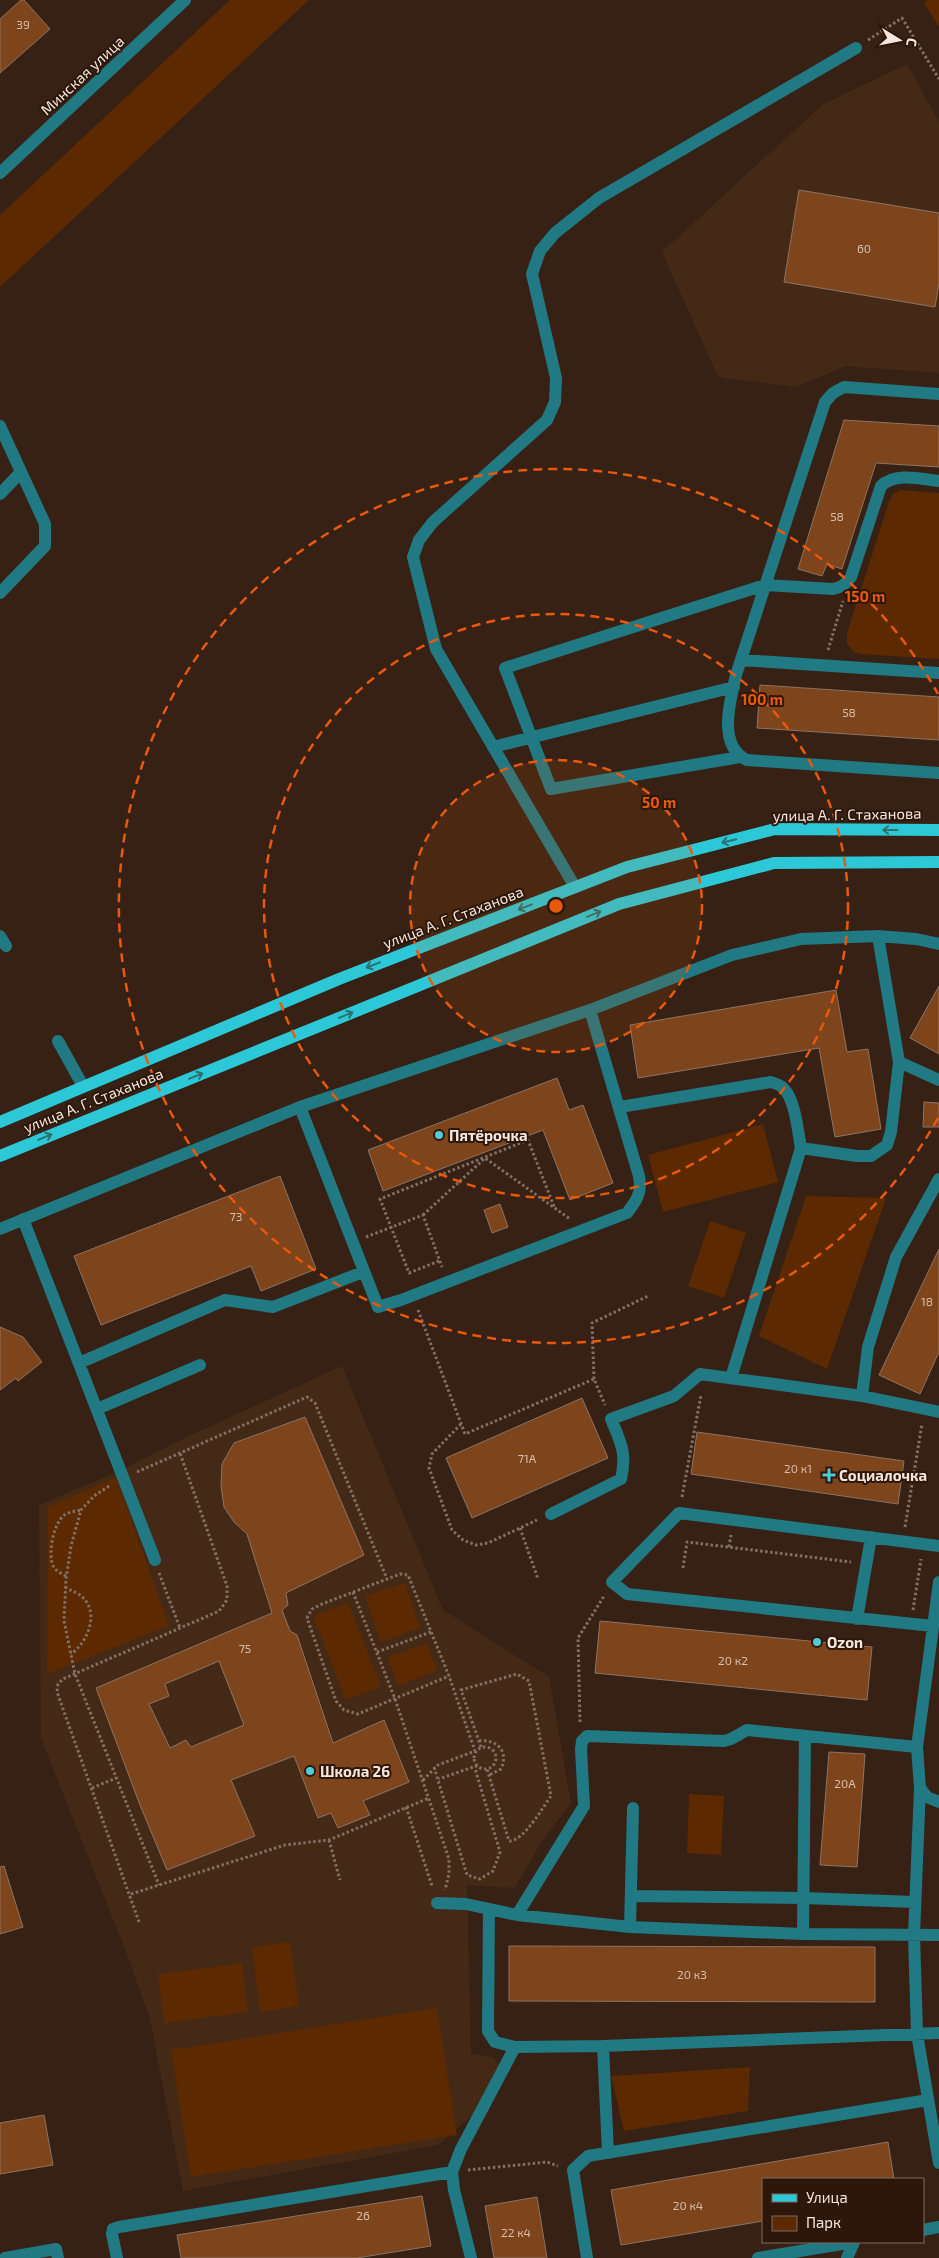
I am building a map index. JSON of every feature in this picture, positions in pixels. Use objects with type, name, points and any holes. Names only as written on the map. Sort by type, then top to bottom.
[{"type":"main road","name":"улица А. Г. Стаханова","points":[[0,1122],[338,979],[628,867],[775,829],[939,830]]},
{"type":"main road","name":"улица А. Г. Стаханова","points":[[0,1156],[619,904],[774,863],[939,862]]},
{"type":"street","name":"Минская улица","points":[[0,173],[185,0]]},
{"type":"street","points":[[575,887],[436,649],[413,557],[419,540],[433,522],[547,420],[555,402],[556,378],[532,274],[540,251],[555,233],[599,198],[856,48]]},
{"type":"street","points":[[939,394],[844,387],[830,396],[821,411],[741,660],[734,687],[728,739],[740,757],[747,760],[939,773]]},
{"type":"street","points":[[0,426],[45,524],[46,546],[0,593]]},
{"type":"street","points":[[0,494],[21,472]]},
{"type":"street","points":[[740,757],[551,790],[505,668],[766,585],[833,590],[844,586],[851,577],[881,486],[891,479],[898,478],[939,481]]},
{"type":"street","points":[[741,660],[939,673]]},
{"type":"street","points":[[493,747],[734,687]]},
{"type":"street","points":[[0,1228],[300,1106],[590,1010],[732,955],[801,938],[878,936],[916,939],[939,944]]},
{"type":"street","points":[[801,1148],[856,1156],[871,1156],[887,1145],[891,1132],[899,1062],[878,936]]},
{"type":"street","points":[[300,1106],[351,1243],[378,1307],[627,1213],[638,1198],[641,1186],[639,1176],[590,1010]]},
{"type":"street","points":[[58,1041],[83,1086]]},
{"type":"street","points":[[899,1062],[939,1080]]},
{"type":"street","points":[[620,1107],[771,1082],[780,1085],[786,1090],[791,1100],[801,1148],[732,1378]]},
{"type":"street","points":[[862,1396],[868,1347],[896,1257],[939,1179]]},
{"type":"street","points":[[23,1219],[155,1560]]},
{"type":"street","points":[[79,1363],[225,1300],[273,1308],[363,1272]]},
{"type":"street","points":[[97,1409],[200,1364]]},
{"type":"street","points":[[551,1514],[621,1479],[625,1462],[624,1450],[611,1419],[674,1396],[700,1374],[862,1396],[939,1412]]},
{"type":"street","points":[[933,1626],[627,1594],[612,1582],[679,1513],[939,1546]]},
{"type":"street","points":[[857,1619],[871,1537]]},
{"type":"street","points":[[939,1582],[917,1747],[920,1788],[914,1902],[917,2034],[939,2163]]},
{"type":"street","points":[[517,1916],[584,1806],[581,1750],[582,1741],[587,1736],[728,1740],[747,1730],[917,1747]]},
{"type":"street","points":[[804,1934],[805,1736]]},
{"type":"street","points":[[920,1788],[927,1797],[939,1802]]},
{"type":"street","points":[[630,1927],[633,1808]]},
{"type":"street","points":[[632,1896],[804,1898],[914,1902]]},
{"type":"street","points":[[438,1903],[466,1904],[517,1916],[630,1927],[804,1934],[939,1935]]},
{"type":"street","points":[[488,1909],[488,2031],[495,2042],[515,2048],[939,2033]]},
{"type":"street","points":[[603,2046],[608,2153]]},
{"type":"street","points":[[471,2258],[454,2190],[452,2172],[461,2149],[515,2048]]},
{"type":"street","points":[[587,2258],[573,2170],[588,2156],[928,2100]]},
{"type":"street","points":[[117,2258],[112,2234],[113,2229],[118,2227],[452,2172]]},
{"type":"street","points":[[924,2230],[939,2228]]},
{"type":"street","points":[[758,2258],[848,2243]]},
{"type":"street","points":[[847,2258],[854,2243]]},
{"type":"street","points":[[5,2258],[56,2248],[58,2258]]},
{"type":"path","points":[[856,48],[902,18],[939,79]]},
{"type":"path","points":[[823,666],[851,577]]},
{"type":"path","points":[[439,1261],[408,1274],[380,1199],[528,1140],[555,1209]]},
{"type":"path","points":[[351,1243],[423,1215],[485,1158]]},
{"type":"path","points":[[485,1158],[585,1230]]},
{"type":"path","points":[[423,1215],[448,1282]]},
{"type":"path","points":[[412,1295],[465,1434],[594,1378]]},
{"type":"path","points":[[611,1419],[594,1378],[592,1323],[648,1296]]},
{"type":"path","points":[[679,1513],[704,1375]]},
{"type":"path","points":[[159,1886],[75,1674],[64,1621],[66,1576],[71,1546],[81,1510],[94,1496],[123,1478],[307,1396],[315,1403],[387,1579]]},
{"type":"path","points":[[903,1541],[925,1409]]},
{"type":"path","points":[[461,1424],[432,1454],[430,1468],[452,1530],[463,1540],[476,1546],[488,1543],[551,1514]]},
{"type":"path","points":[[139,1922],[131,1894],[57,1692],[58,1684],[63,1679],[219,1611],[227,1600],[227,1586],[180,1452]]},
{"type":"path","points":[[66,1576],[52,1564],[55,1532],[60,1519],[69,1512],[81,1510]]},
{"type":"path","points":[[520,1528],[538,1579]]},
{"type":"path","points":[[683,1568],[687,1542],[866,1563]]},
{"type":"path","points":[[910,1624],[923,1544]]},
{"type":"path","points":[[155,1560],[180,1628]]},
{"type":"path","points":[[434,1767],[467,1875],[480,1879],[493,1870],[500,1852],[476,1772],[473,1758],[476,1751],[448,1676],[408,1574],[400,1574],[312,1609],[307,1618],[336,1701],[344,1710],[358,1714],[448,1676]]},
{"type":"path","points":[[587,1736],[580,1725],[578,1638],[612,1582]]},
{"type":"path","points":[[65,1587],[80,1596],[87,1603],[90,1614],[90,1629],[85,1639],[71,1654]]},
{"type":"path","points":[[353,1592],[394,1699],[449,1859],[449,1874],[438,1903]]},
{"type":"path","points":[[377,1652],[431,1632]]},
{"type":"path","points":[[481,1747],[461,1690],[517,1674],[529,1681],[551,1796],[524,1833],[514,1841],[509,1841],[487,1769]]},
{"type":"path","points":[[479,1741],[493,1741],[498,1744],[503,1752],[504,1760],[501,1769],[489,1776]]},
{"type":"path","points":[[423,1780],[434,1767],[476,1751],[481,1747],[491,1748],[496,1754],[496,1762],[487,1769]]},
{"type":"path","points":[[496,1754],[503,1752]]},
{"type":"path","points":[[439,1779],[476,1766],[487,1769]]},
{"type":"path","points":[[92,1788],[116,1778]]},
{"type":"path","points":[[131,1894],[285,1845],[329,1840],[429,1798]]},
{"type":"path","points":[[406,1807],[432,1886]]},
{"type":"path","points":[[329,1840],[340,1880]]},
{"type":"path","points":[[452,2172],[547,2162],[573,2170]]},
{"type":"shaded area","points":[[907,64],[939,122],[939,373],[846,366],[796,387],[718,377],[662,252],[822,105]]},
{"type":"shaded area","name":"Школа 26","points":[[342,1366],[443,1610],[549,1677],[571,1803],[541,1842],[515,1888],[467,1885],[471,2054],[492,2057],[501,2067],[474,2114],[438,2145],[183,2191],[150,2019],[126,1952],[41,1738],[39,1505],[121,1470],[189,1436]]},
{"type":"green space","points":[[230,0],[309,0],[0,287],[0,215]]},
{"type":"green space","points":[[927,0],[939,0],[939,27],[924,3]]},
{"type":"green space","points":[[900,490],[939,493],[939,659],[860,654],[854,652],[847,644],[847,633],[889,501],[893,494]]},
{"type":"green space","points":[[763,1124],[778,1182],[663,1212],[648,1155]]},
{"type":"green space","points":[[806,1196],[886,1198],[827,1369],[759,1336]]},
{"type":"green space","points":[[710,1221],[746,1233],[724,1298],[688,1286]]},
{"type":"green space","points":[[116,1477],[169,1626],[47,1674],[48,1507]]},
{"type":"green space","points":[[405,1583],[420,1628],[381,1642],[365,1596]]},
{"type":"green space","points":[[348,1603],[381,1686],[346,1700],[313,1616]]},
{"type":"green space","points":[[427,1643],[437,1671],[398,1686],[388,1657]]},
{"type":"green space","points":[[689,1794],[724,1796],[721,1855],[687,1853]]},
{"type":"green space","points":[[290,1942],[299,2006],[260,2012],[252,1947]]},
{"type":"green space","points":[[242,1963],[248,2012],[164,2023],[158,1974]]},
{"type":"green space","points":[[437,2008],[457,2135],[191,2177],[171,2050]]},
{"type":"green space","points":[[750,2067],[748,2111],[624,2131],[611,2076]]},
{"type":"building","points":[[21,0],[24,0],[50,29],[0,73],[0,19]]},
{"type":"building","points":[[799,190],[939,213],[939,283],[935,307],[784,282]]},
{"type":"building","points":[[844,420],[939,426],[939,467],[876,463],[842,569],[827,564],[822,576],[798,569]]},
{"type":"building","points":[[760,685],[939,697],[939,740],[757,728]]},
{"type":"building","points":[[939,986],[939,1054],[910,1038]]},
{"type":"building","points":[[836,990],[847,1052],[868,1049],[881,1129],[835,1137],[819,1048],[638,1078],[630,1025]]},
{"type":"building","points":[[557,1078],[569,1110],[583,1105],[613,1183],[570,1200],[543,1130],[383,1191],[368,1150]]},
{"type":"building","points":[[924,1102],[939,1103],[939,1127],[923,1127]]},
{"type":"building","points":[[280,1176],[316,1269],[261,1291],[251,1266],[101,1325],[74,1256]]},
{"type":"building","points":[[500,1204],[508,1227],[492,1233],[484,1210]]},
{"type":"building","points":[[939,1249],[939,1352],[920,1394],[879,1375]]},
{"type":"building","points":[[0,1327],[23,1337],[42,1362],[18,1381],[16,1378],[0,1390]]},
{"type":"building","points":[[582,1398],[608,1458],[472,1518],[446,1458]]},
{"type":"building","points":[[305,1417],[364,1555],[286,1593],[288,1605],[282,1610],[290,1631],[297,1635],[333,1743],[384,1720],[409,1782],[363,1801],[370,1815],[338,1828],[331,1813],[318,1818],[294,1756],[231,1780],[255,1836],[167,1870],[140,1805],[96,1688],[272,1613],[247,1534],[234,1522],[224,1507],[221,1486],[222,1464],[234,1443]],"holes":[[[219,1661],[244,1725],[191,1747],[186,1740],[170,1748],[149,1704],[169,1696],[165,1684]]]},
{"type":"building","points":[[697,1432],[904,1461],[898,1504],[691,1474]]},
{"type":"building","points":[[600,1621],[872,1647],[867,1700],[595,1673]]},
{"type":"building","points":[[829,1752],[865,1754],[857,1867],[820,1865]]},
{"type":"building","points":[[4,1866],[23,1927],[0,1934],[0,1867]]},
{"type":"building","points":[[509,1946],[875,1947],[875,2002],[509,2001]]},
{"type":"building","points":[[44,2115],[53,2165],[0,2174],[0,2123]]},
{"type":"building","points":[[888,2142],[894,2178],[762,2178],[762,2221],[621,2245],[611,2190]]},
{"type":"building","points":[[422,2196],[431,2246],[357,2258],[181,2258],[177,2235]]},
{"type":"building","points":[[537,2197],[547,2258],[494,2258],[485,2206]]},
{"type":"place","name":"Пятёрочка","points":[[439,1135]]},
{"type":"place","name":"Социалочка","points":[[829,1475]]},
{"type":"place","name":"Ozon","points":[[817,1642]]},
{"type":"place","name":"Школа 26","points":[[310,1771]]}]
